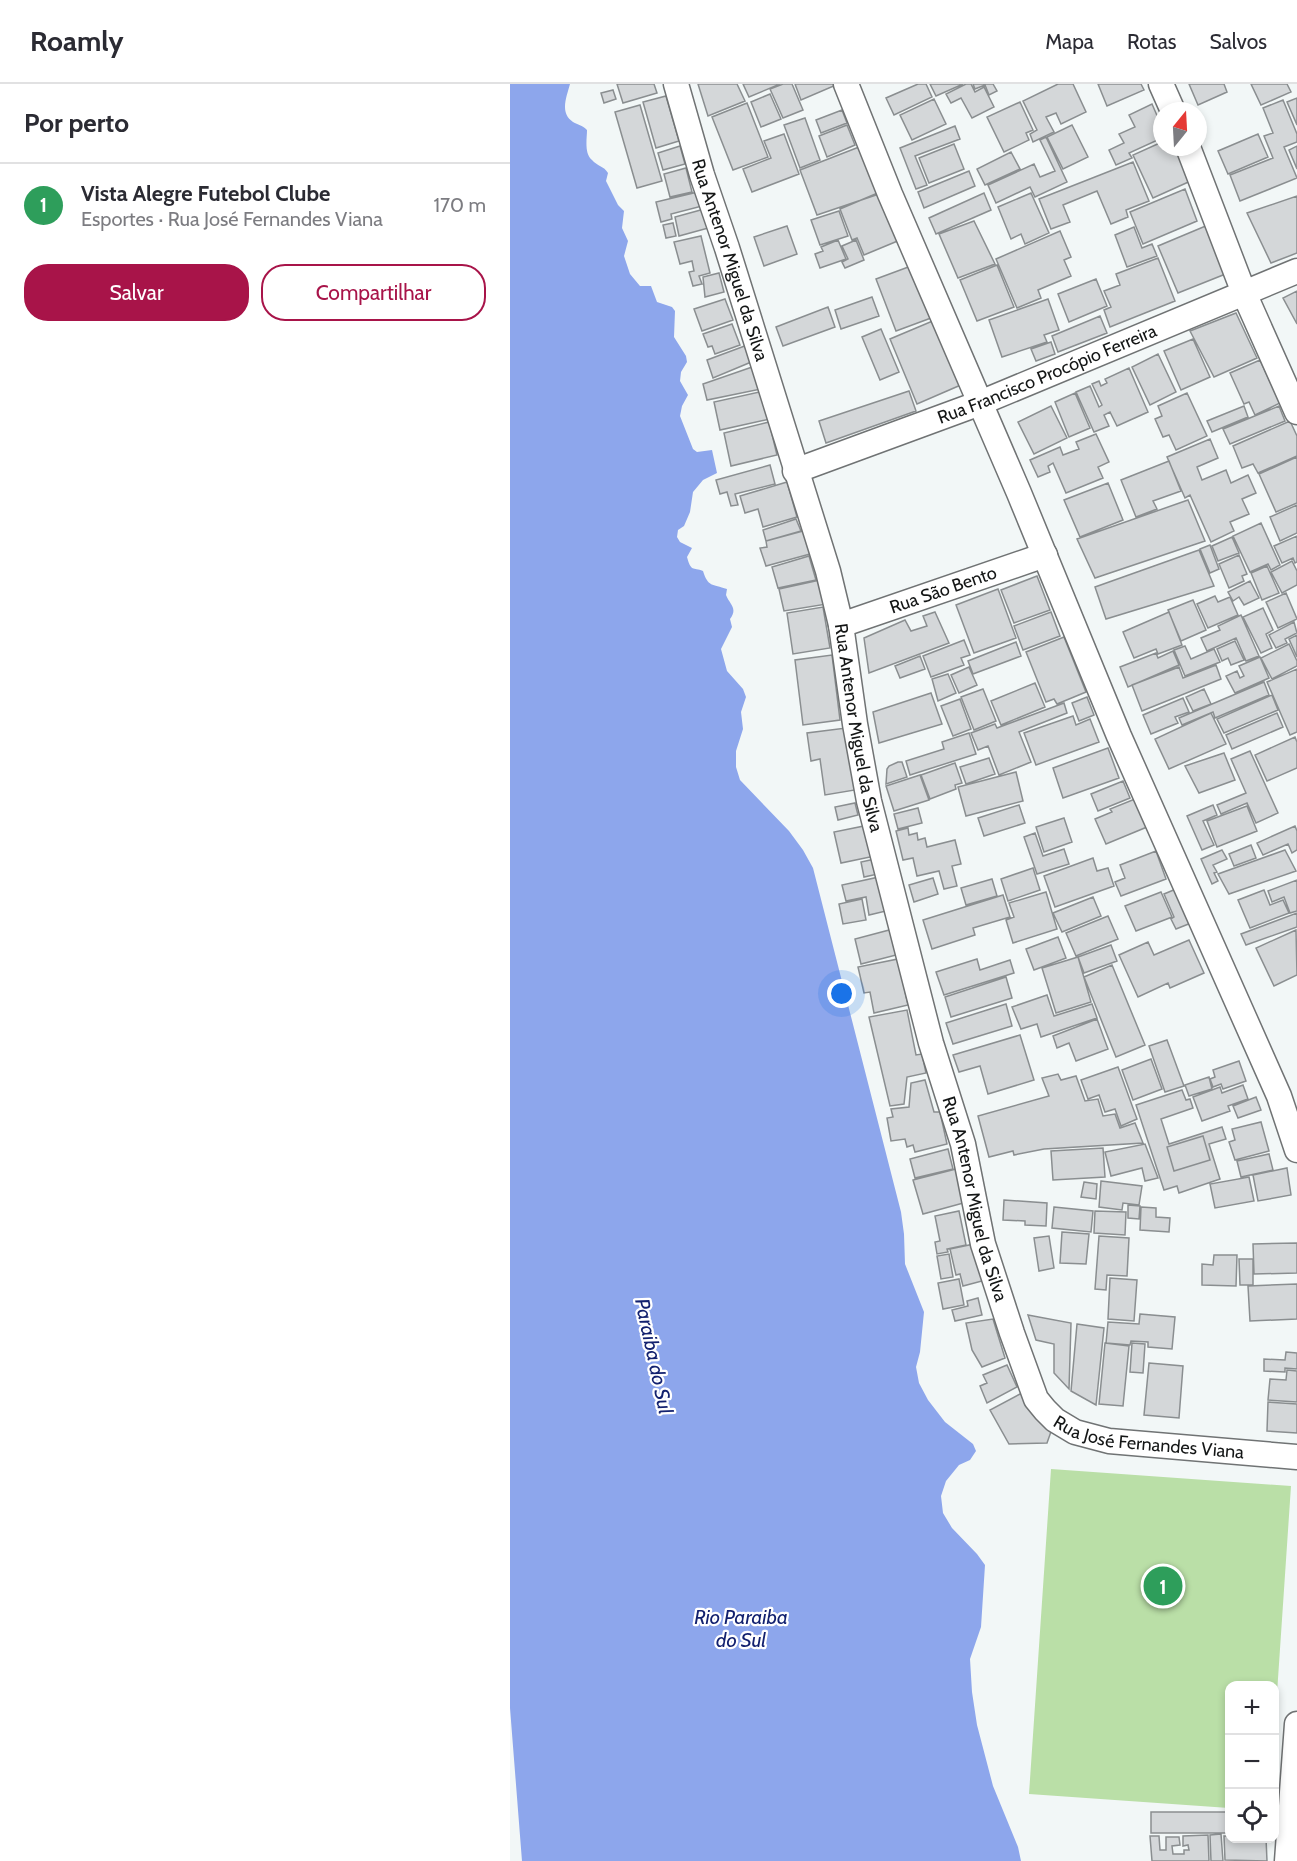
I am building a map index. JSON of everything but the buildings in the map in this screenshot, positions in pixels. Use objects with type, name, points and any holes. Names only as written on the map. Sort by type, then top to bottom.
[{"type":"street","name":"Rua Antenor Miguel da Silva","points":[[675,84],[828,571],[841,625],[869,801],[931,1043],[963,1144],[983,1245],[1027,1376]]},
{"type":"street","points":[[846,84],[890,194],[1045,555],[1119,736],[1279,1096],[1297,1150]]},
{"type":"street","points":[[1161,84],[1169,102]]},
{"type":"street","points":[[1191,156],[1244,294],[1297,412]]},
{"type":"street","name":"Rua Francisco Procópio Ferreira","points":[[795,471],[980,403],[1297,271]]},
{"type":"street","name":"Rua São Bento","points":[[841,625],[1045,555]]},
{"type":"street","name":"Rua José Fernandes Viana","points":[[1027,1376],[1036,1399],[1045,1410],[1065,1426],[1088,1437],[1131,1443],[1297,1457]]},
{"type":"street","points":[[1287,1861],[1297,1724]]},
{"type":"green space","points":[[1051,1469],[1291,1486],[1278,1681],[1225,1681],[1225,1808],[1029,1794]]},
{"type":"water","name":"Rio Paraiba do Sul","points":[[510,84],[570,84],[565,104],[566,114],[573,122],[587,130],[589,157],[608,173],[606,181],[618,205],[624,211],[622,228],[628,241],[624,256],[630,274],[640,286],[651,286],[657,302],[672,307],[675,311],[674,337],[686,356],[687,362],[681,372],[680,381],[688,395],[680,416],[693,449],[697,452],[712,450],[717,473],[703,480],[693,492],[690,512],[684,526],[678,530],[677,537],[680,542],[692,548],[687,557],[691,567],[703,571],[711,584],[727,589],[726,595],[733,609],[730,619],[732,627],[721,649],[727,671],[743,689],[746,697],[741,712],[743,729],[736,751],[736,767],[740,780],[789,831],[813,868],[901,1212],[905,1264],[924,1312],[916,1367],[919,1383],[928,1400],[945,1422],[973,1444],[976,1451],[970,1460],[959,1465],[946,1481],[941,1496],[943,1513],[952,1528],[985,1565],[981,1627],[970,1659],[972,1692],[977,1725],[993,1786],[1018,1847],[1021,1861],[522,1861],[510,1708]]},
{"type":"place","name":"Vista Alegre Futebol Clube","points":[[1163,1586]]},
{"type":"water label","name":"Paraiba do Sul","points":[[654,1356]]}]
